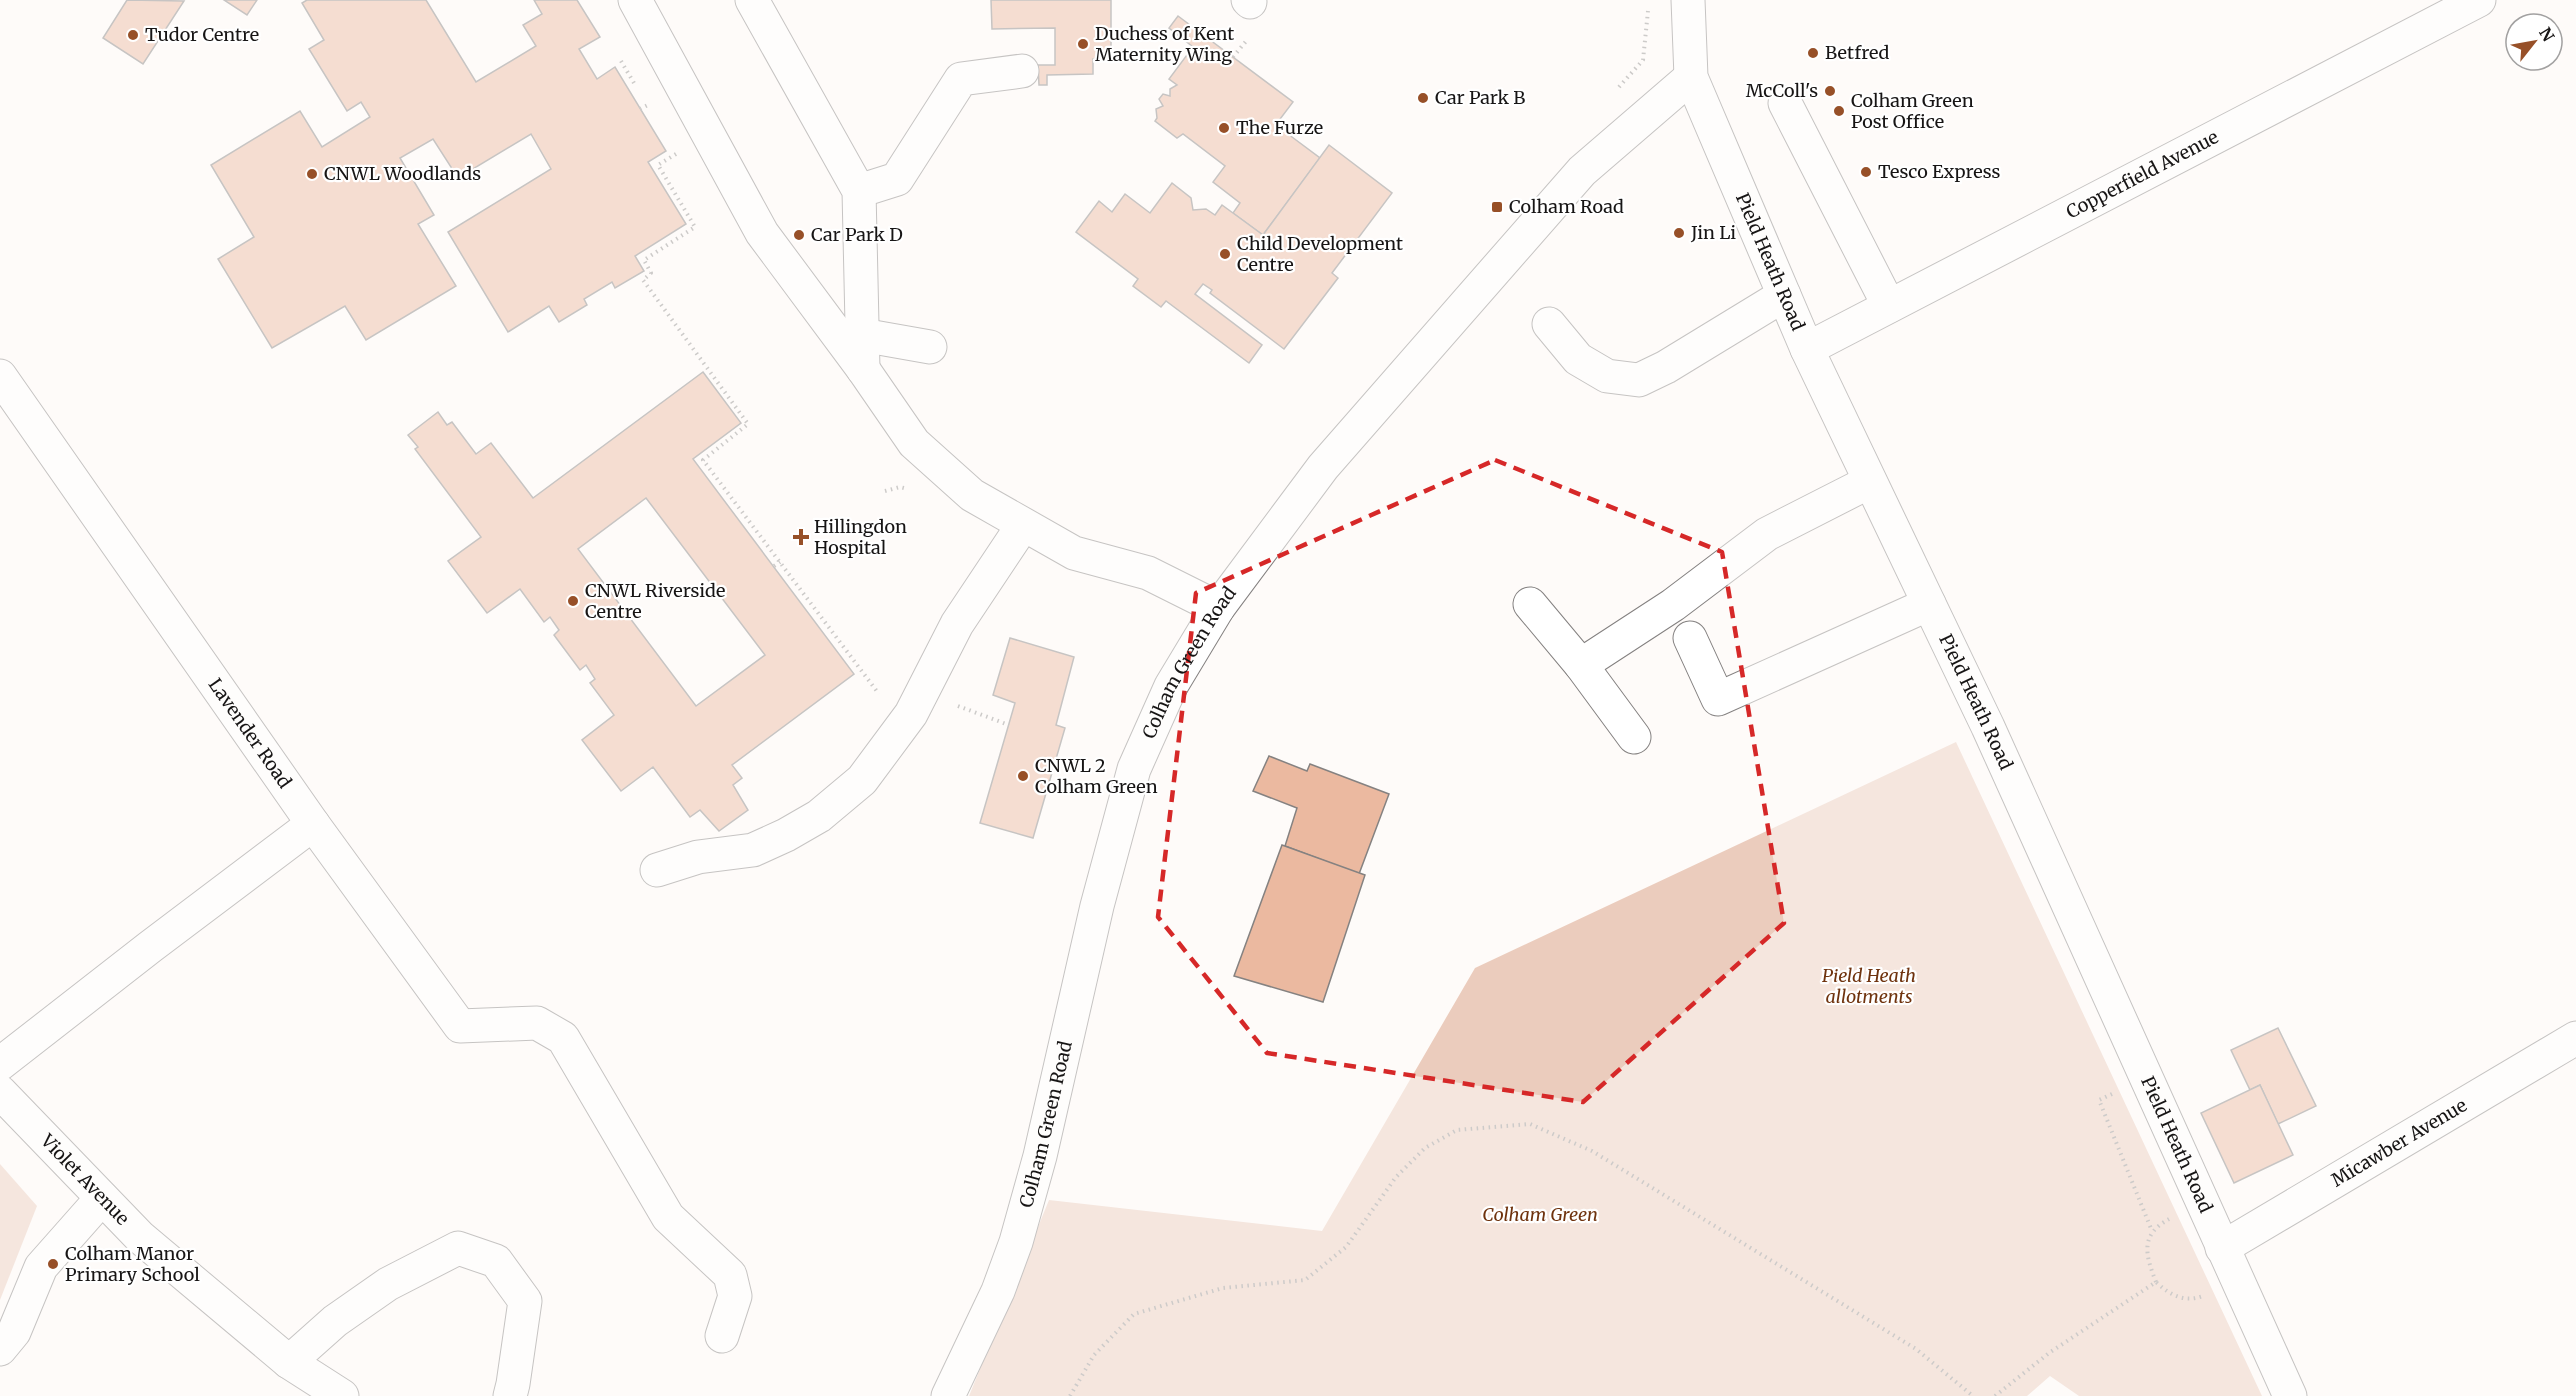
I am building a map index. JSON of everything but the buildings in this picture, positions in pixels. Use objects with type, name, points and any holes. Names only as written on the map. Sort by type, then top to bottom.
[{"type":"street","points":[[635,0],[762,233],[863,369],[914,443],[972,495],[1074,553],[1148,573],[1218,608]]},
{"type":"street","points":[[752,0],[860,191],[863,369]]},
{"type":"street","name":"Pield Heath Road","points":[[1688,0],[1691,77],[1807,349],[1988,727],[2290,1396]]},
{"type":"street","name":"Copperfield Avenue","points":[[1807,349],[2479,0]]},
{"type":"street","points":[[860,191],[897,179],[961,80],[1022,71]]},
{"type":"street","name":"Colham Green Road","points":[[948,1396],[998,1292],[1016,1242],[1040,1156],[1097,906],[1134,769],[1171,686],[1218,608],[1323,466],[1582,171],[1691,77]]},
{"type":"street","points":[[1785,103],[1889,306]]},
{"type":"street","points":[[1549,324],[1578,359],[1607,376],[1638,380],[1666,367],[1784,295]]},
{"type":"street","points":[[862,335],[930,347]]},
{"type":"street","name":"Lavender Road","points":[[0,376],[313,824],[460,1026],[537,1023],[563,1038],[668,1216],[730,1275],[735,1296],[722,1336]]},
{"type":"street","points":[[1581,665],[1673,605],[1767,534],[1869,482]]},
{"type":"street","points":[[657,870],[698,856],[753,850],[819,816],[862,780],[890,744],[924,693],[957,624],[1023,525]]},
{"type":"street","points":[[1530,604],[1581,665],[1634,737]]},
{"type":"street","points":[[1690,638],[1718,699],[1929,604]]},
{"type":"street","points":[[0,1065],[150,946],[313,824]]},
{"type":"street","name":"Micawber Avenue","points":[[2222,1248],[2576,1038]]},
{"type":"street","name":"Violet Avenue","points":[[0,1092],[140,1237],[326,1391]]},
{"type":"street","points":[[0,1349],[14,1332],[41,1267],[102,1198]]},
{"type":"street","points":[[289,1362],[335,1321],[388,1284],[458,1248],[496,1261],[525,1301],[510,1396]]},
{"type":"path","points":[[621,61],[637,87]]},
{"type":"path","points":[[642,96],[654,115]]},
{"type":"path","points":[[671,143],[677,153],[658,165],[695,227],[644,260],[651,273],[643,280],[748,424],[703,460],[884,700]]},
{"type":"path","points":[[885,491],[900,488],[916,490]]},
{"type":"path","points":[[774,566],[780,562]]},
{"type":"path","points":[[924,693],[1009,725]]},
{"type":"path","points":[[2116,1092],[2099,1100],[2152,1231]]},
{"type":"path","points":[[1070,1396],[1094,1355],[1134,1314],[1223,1288],[1305,1280],[1346,1247],[1396,1177],[1425,1148],[1456,1130],[1530,1124],[1593,1151],[1916,1348],[1973,1396]]},
{"type":"path","points":[[2174,1216],[2152,1231],[2147,1242],[2148,1261],[2156,1282],[2170,1295],[2192,1300],[2211,1294]]},
{"type":"path","points":[[1995,1396],[2049,1353],[2156,1282]]},
{"type":"highlighted area","points":[[1495,460],[1722,552],[1784,923],[1583,1102],[1267,1053],[1158,917],[1196,593]]},
{"type":"green space","name":"Colham Green","points":[[1956,742],[2262,1396],[2079,1396],[2050,1376],[2027,1396],[969,1396],[1049,1200],[1322,1231],[1475,968]]},
{"type":"green space","points":[[0,1164],[37,1206],[0,1300]]},
{"type":"place","name":"Tudor Centre","points":[[133,35]]},
{"type":"place","name":"Duchess of Kent Maternity Wing","points":[[1083,44]]},
{"type":"place","name":"Betfred","points":[[1813,53]]},
{"type":"place","name":"McColl's","points":[[1830,91]]},
{"type":"place","name":"Car Park B","points":[[1423,98]]},
{"type":"place","name":"Colham Green Post Office","points":[[1839,111]]},
{"type":"place","name":"The Furze","points":[[1224,128]]},
{"type":"place","name":"Tesco Express","points":[[1866,172]]},
{"type":"place","name":"CNWL Woodlands","points":[[312,174]]},
{"type":"place","name":"Colham Road","points":[[1497,207]]},
{"type":"place","name":"Jin Li","points":[[1679,233]]},
{"type":"place","name":"Car Park D","points":[[799,235]]},
{"type":"place","name":"Child Development Centre","points":[[1225,254]]},
{"type":"place","name":"Hillingdon Hospital","points":[[801,537]]},
{"type":"place","name":"CNWL Riverside Centre","points":[[573,601]]},
{"type":"place","name":"CNWL 2 Colham Green","points":[[1023,776]]},
{"type":"place","name":"Colham Manor Primary School","points":[[53,1264]]},
{"type":"park label","name":"Pield Heath allotments","points":[[1869,986]]}]
